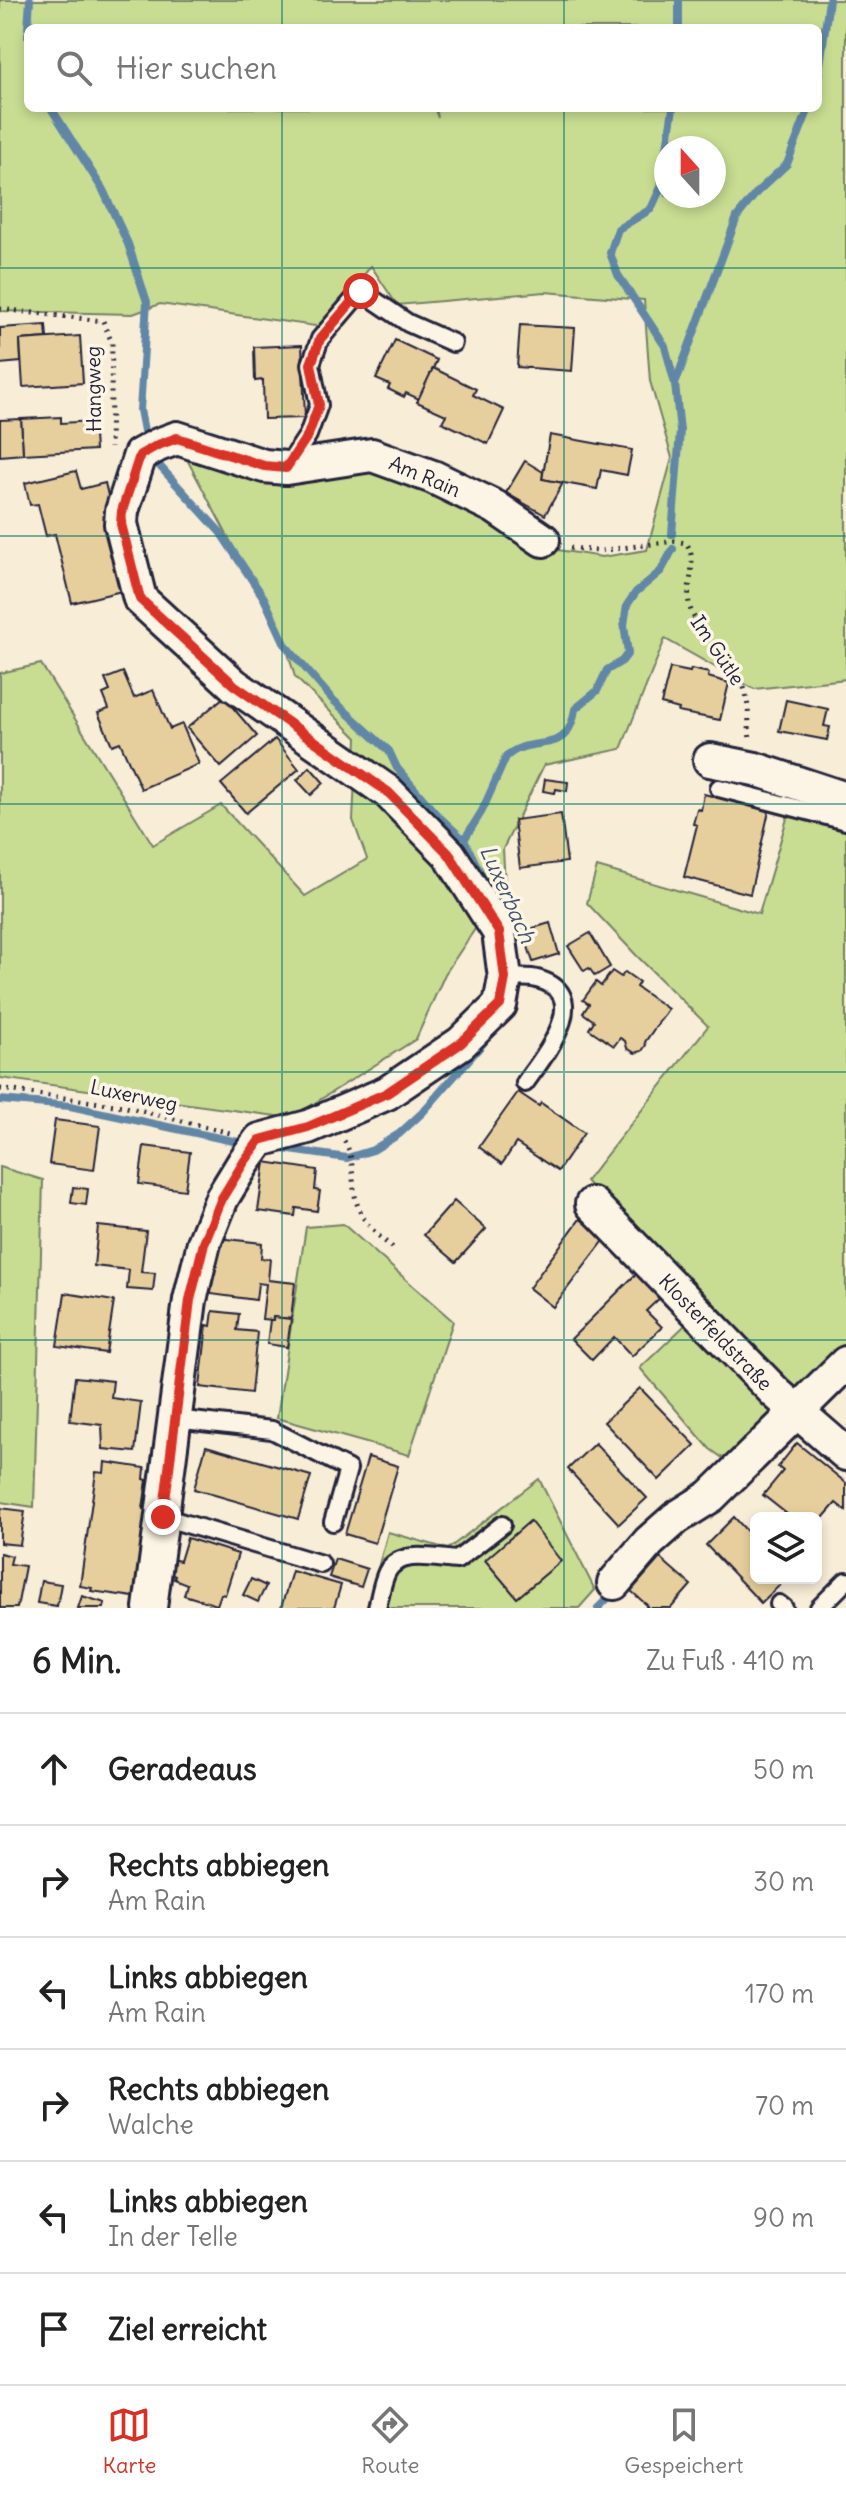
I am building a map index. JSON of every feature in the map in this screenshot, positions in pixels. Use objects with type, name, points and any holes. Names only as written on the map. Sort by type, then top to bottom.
[{"type":"street","name":"Am Rain","points":[[515,978],[499,932],[449,854],[388,792],[234,685],[140,599],[121,524],[122,511],[140,455],[177,438],[264,466],[286,468],[372,455],[433,477],[483,501],[543,540]]},
{"type":"street","points":[[715,774],[755,769],[846,799]]},
{"type":"street","points":[[150,1608],[190,1300],[204,1243],[222,1198],[252,1151],[387,1093],[461,1043],[500,1005],[515,978]]},
{"type":"street","name":"Klosterfeldstraße","points":[[592,1204],[796,1412],[846,1454]]},
{"type":"street","points":[[614,1583],[649,1542],[676,1518],[711,1496],[846,1363]]},
{"type":"lane","points":[[286,468],[308,435],[319,405],[311,364],[320,339],[361,291],[408,323],[453,343]]},
{"type":"lane","points":[[715,774],[846,821]]},
{"type":"lane","points":[[515,978],[538,979],[556,989],[564,1002],[564,1021],[553,1043],[525,1083]]},
{"type":"lane","points":[[175,1419],[272,1430],[348,1469],[333,1522]]},
{"type":"lane","points":[[163,1517],[321,1564]]},
{"type":"lane","points":[[377,1608],[386,1573],[393,1563],[409,1556],[457,1560],[502,1525]]},
{"type":"lane","points":[[819,1608],[846,1581]]},
{"type":"path","name":"Hangweg","points":[[0,309],[103,321],[112,343],[110,453]]},
{"type":"path","name":"Im Gütle","points":[[543,540],[570,548],[599,551],[675,541],[686,543],[692,551],[689,604],[698,624],[730,662],[746,692],[755,769]]},
{"type":"path","name":"Luxerweg","points":[[0,1089],[122,1106],[252,1151]]},
{"type":"path","points":[[348,1147],[357,1204],[364,1221],[393,1248]]},
{"type":"green space","points":[[0,0],[846,0],[846,679],[754,689],[665,639],[621,749],[544,765],[503,849],[505,884],[445,974],[416,1039],[291,1118],[0,1078],[0,673],[41,664],[153,845],[221,805],[305,896],[367,859],[353,820],[357,738],[295,677],[286,646],[182,450],[355,467],[421,481],[539,547],[602,557],[647,550],[672,458],[650,381],[644,300],[545,292],[397,305],[371,266],[322,327],[160,304],[133,314],[0,311]]},
{"type":"green space","points":[[788,815],[846,828],[846,1354],[731,1464],[710,1449],[640,1368],[703,1308],[586,1181],[708,1026],[587,903],[597,867],[759,914]]},
{"type":"green space","points":[[0,1167],[43,1180],[34,1507],[0,1502]]},
{"type":"green space","points":[[343,1224],[453,1321],[409,1455],[277,1418],[306,1227]]},
{"type":"green space","points":[[539,1479],[595,1590],[579,1608],[367,1608],[388,1532],[448,1549]]},
{"type":"building","points":[[46,325],[47,338],[20,340],[21,362],[0,364],[0,328]]},
{"type":"building","points":[[520,325],[575,328],[572,371],[517,367]]},
{"type":"building","points":[[80,336],[83,383],[23,387],[20,340]]},
{"type":"building","points":[[395,340],[437,360],[419,399],[406,393],[404,397],[388,389],[390,385],[376,379]]},
{"type":"building","points":[[302,345],[305,418],[264,419],[263,380],[255,381],[254,347]]},
{"type":"building","points":[[433,368],[476,389],[473,395],[504,410],[488,444],[442,422],[446,415],[417,402]]},
{"type":"building","points":[[61,417],[61,423],[93,421],[95,450],[23,454],[21,419]]},
{"type":"building","points":[[21,419],[23,454],[0,456],[0,420]]},
{"type":"building","points":[[550,435],[632,450],[627,475],[601,470],[597,489],[542,479]]},
{"type":"building","points":[[525,461],[543,472],[542,479],[563,483],[545,515],[506,493]]},
{"type":"building","points":[[76,471],[81,489],[105,483],[130,589],[72,603],[55,534],[46,536],[38,504],[30,505],[25,483]]},
{"type":"building","points":[[670,668],[709,673],[708,677],[729,683],[720,720],[678,712],[679,709],[661,704]]},
{"type":"building","points":[[123,672],[134,698],[153,690],[170,729],[182,724],[199,764],[141,789],[120,742],[112,745],[98,713],[109,709],[103,694],[110,691],[105,679]]},
{"type":"building","points":[[224,697],[257,736],[221,767],[187,728]]},
{"type":"building","points":[[786,700],[828,709],[824,726],[830,727],[827,740],[779,731]]},
{"type":"building","points":[[275,739],[299,769],[246,813],[221,784]]},
{"type":"building","points":[[310,767],[324,783],[311,795],[297,780]]},
{"type":"building","points":[[545,779],[568,782],[567,791],[543,791]]},
{"type":"building","points":[[704,794],[769,811],[750,894],[684,877],[697,825],[693,824],[697,809],[701,810]]},
{"type":"building","points":[[561,814],[567,862],[520,868],[514,820]]},
{"type":"building","points":[[550,923],[559,954],[533,962],[523,931]]},
{"type":"building","points":[[590,933],[610,967],[595,976],[589,968],[584,971],[568,946]]},
{"type":"building","points":[[612,971],[621,977],[625,972],[639,982],[636,987],[668,1009],[642,1051],[635,1053],[620,1038],[614,1046],[589,1029],[594,1021],[583,1013],[589,1004],[583,1000],[596,982],[601,986]]},
{"type":"building","points":[[518,1092],[539,1106],[541,1103],[584,1133],[558,1171],[516,1143],[502,1164],[479,1147]]},
{"type":"building","points":[[55,1120],[100,1126],[94,1170],[49,1164]]},
{"type":"building","points":[[144,1146],[190,1152],[185,1190],[139,1184]]},
{"type":"building","points":[[265,1162],[317,1170],[315,1190],[320,1191],[317,1211],[296,1208],[295,1216],[258,1211]]},
{"type":"building","points":[[73,1187],[88,1189],[86,1205],[71,1203]]},
{"type":"building","points":[[454,1201],[486,1229],[456,1262],[424,1235]]},
{"type":"building","points":[[580,1219],[606,1238],[553,1307],[529,1288]]},
{"type":"building","points":[[98,1226],[146,1231],[141,1272],[155,1273],[153,1291],[127,1289],[129,1270],[94,1266]]},
{"type":"building","points":[[218,1238],[262,1243],[261,1258],[270,1259],[268,1280],[295,1283],[291,1319],[262,1319],[266,1284],[258,1283],[256,1300],[211,1294]]},
{"type":"building","points":[[639,1271],[663,1295],[646,1311],[662,1327],[632,1356],[614,1337],[592,1360],[571,1339]]},
{"type":"building","points":[[65,1293],[114,1301],[106,1353],[57,1346]]},
{"type":"building","points":[[213,1311],[239,1314],[237,1330],[257,1332],[251,1393],[200,1387],[207,1325],[211,1326]]},
{"type":"building","points":[[273,1317],[291,1319],[287,1347],[267,1344]]},
{"type":"building","points":[[75,1377],[113,1381],[111,1398],[141,1402],[135,1452],[103,1449],[102,1425],[70,1421]]},
{"type":"building","points":[[640,1388],[695,1445],[659,1480],[604,1422]]},
{"type":"building","points":[[595,1443],[647,1498],[619,1524],[568,1469]]},
{"type":"building","points":[[797,1443],[846,1483],[846,1511],[836,1503],[822,1519],[822,1512],[784,1512],[763,1495],[783,1471],[778,1467]]},
{"type":"building","points":[[206,1446],[311,1476],[298,1519],[194,1489]]},
{"type":"building","points":[[368,1457],[398,1466],[375,1543],[345,1534]]},
{"type":"building","points":[[105,1462],[145,1468],[144,1479],[147,1480],[143,1509],[146,1509],[134,1597],[91,1591],[92,1588],[80,1586],[96,1472],[104,1473]]},
{"type":"building","points":[[0,1508],[25,1511],[20,1545],[0,1543]]},
{"type":"building","points":[[734,1517],[750,1534],[750,1584],[781,1584],[761,1603],[706,1545]]},
{"type":"building","points":[[530,1521],[561,1561],[517,1598],[485,1560]]},
{"type":"building","points":[[187,1538],[238,1554],[225,1595],[221,1594],[217,1605],[184,1595],[187,1584],[166,1573],[171,1559],[180,1561]]},
{"type":"building","points":[[0,1553],[12,1556],[10,1564],[25,1566],[17,1608],[0,1608]]},
{"type":"building","points":[[660,1558],[691,1585],[671,1608],[646,1608],[648,1606],[631,1591]]},
{"type":"building","points":[[335,1559],[367,1569],[361,1587],[329,1577]]},
{"type":"building","points":[[292,1571],[341,1585],[334,1608],[281,1608]]},
{"type":"building","points":[[251,1579],[266,1586],[258,1602],[243,1595]]},
{"type":"building","points":[[41,1581],[61,1584],[57,1606],[37,1603]]},
{"type":"building","points":[[82,1596],[105,1603],[104,1608],[78,1608]]},
{"type":"waterway","points":[[28,24],[30,0]]},
{"type":"waterway","name":"Luxerbach","points":[[679,0],[679,24]]},
{"type":"waterway","points":[[822,51],[829,0]]},
{"type":"waterway","points":[[54,112],[103,190],[128,244],[147,302],[140,410],[146,441]]},
{"type":"waterway","name":"Luxerbach","points":[[669,136],[672,112]]},
{"type":"waterway","points":[[675,384],[737,217],[757,192],[787,164],[807,112]]},
{"type":"waterway","name":"Luxerbach","points":[[654,202],[651,209],[618,229],[610,253],[618,275],[665,346],[675,384],[680,431],[672,534]]},
{"type":"waterway","points":[[156,462],[220,532],[264,598],[286,646],[332,699],[389,751],[397,768],[436,814],[464,840]]},
{"type":"waterway","name":"Luxerbach","points":[[485,882],[464,840],[482,811],[506,757],[526,746],[557,740],[565,734],[575,709],[597,691],[607,670],[622,661],[628,653],[624,625],[627,605],[636,592],[661,571],[673,549]]},
{"type":"waterway","name":"Luxerbach","points":[[276,1148],[347,1158],[373,1150],[399,1134],[422,1113],[484,1042]]},
{"type":"waterway","name":"Luxerbach","points":[[0,1100],[70,1106],[247,1144]]},
{"type":"waterway","points":[[598,1608],[607,1599]]},
{"type":"route","points":[[163,1517],[190,1300],[204,1243],[222,1198],[244,1162],[260,1140],[308,1127],[387,1093],[461,1043],[500,1005],[505,978],[499,932],[449,854],[388,792],[234,685],[140,599],[121,524],[122,511],[140,455],[177,438],[264,466],[286,468],[308,435],[319,405],[311,364],[320,339],[361,291]]}]
